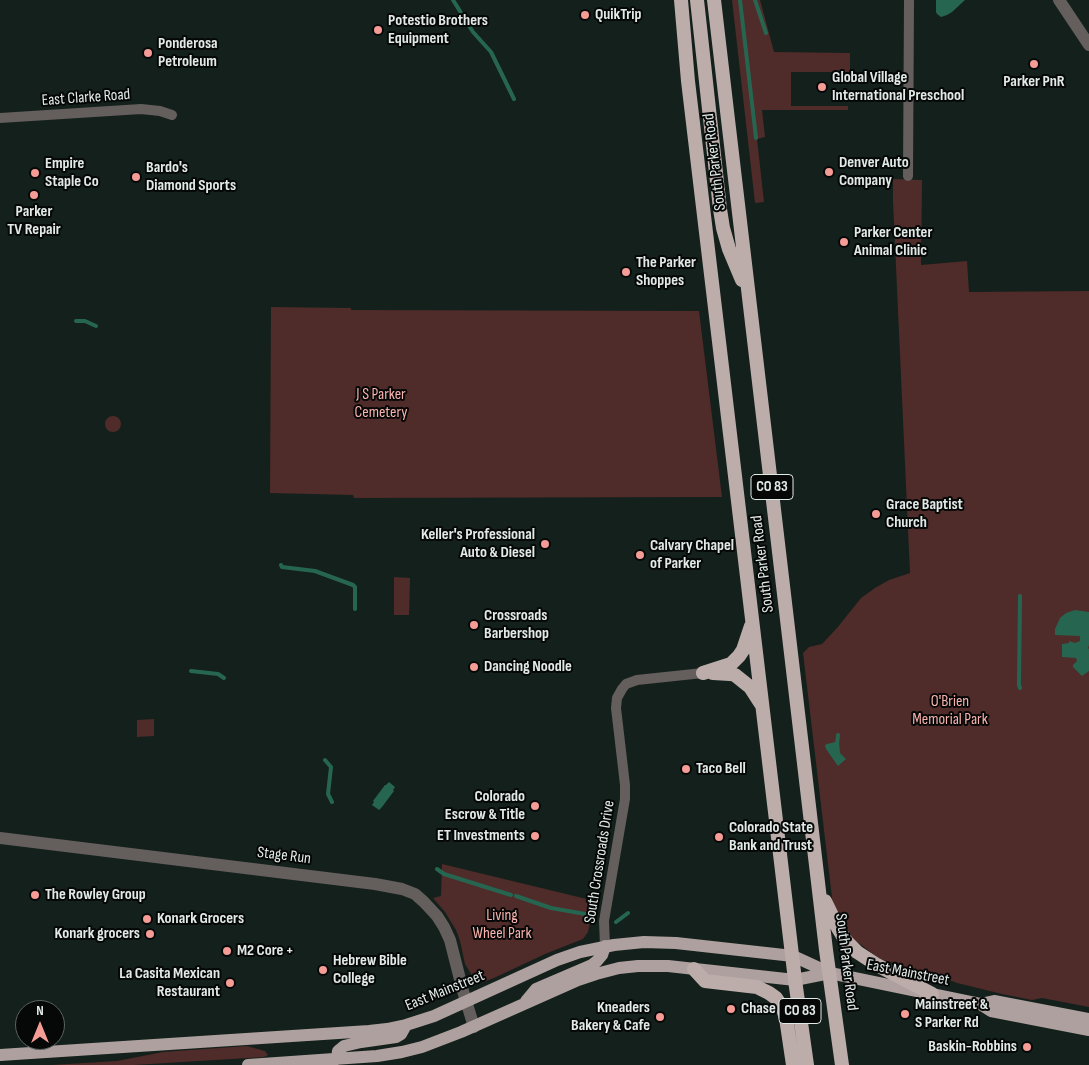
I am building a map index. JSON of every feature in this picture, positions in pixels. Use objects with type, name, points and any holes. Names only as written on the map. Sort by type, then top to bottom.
[{"type":"highway","name":"South Parker Road","points":[[681,0],[688,81],[807,1065]]},
{"type":"highway","points":[[697,0],[723,228],[729,249],[749,297]]},
{"type":"highway","name":"South Parker Road","points":[[714,0],[819,888],[842,1065]]},
{"type":"highway","points":[[703,673],[731,664],[739,656],[747,640],[752,618]]},
{"type":"highway","points":[[703,673],[735,675],[750,687],[763,707]]},
{"type":"highway","points":[[819,888],[838,928],[857,952],[877,965],[932,994]]},
{"type":"highway","points":[[694,969],[705,981],[754,986],[776,998],[786,1018],[793,1065]]},
{"type":"main road","name":"East Mainstreet","points":[[0,1055],[368,1031],[406,1025],[434,1016],[558,960],[580,952],[605,946],[644,942],[667,942],[793,956],[830,973],[980,1004],[991,1010],[1089,1030]]},
{"type":"main road","points":[[524,1004],[536,988],[592,965],[602,956],[605,946]]},
{"type":"main road","name":"East Mainstreet","points":[[248,1065],[377,1056],[402,1052],[430,1044],[474,1027],[578,980],[618,968],[657,965],[796,980],[830,973]]},
{"type":"main road","name":"East Mainstreet","points":[[980,1004],[994,1001],[1089,1019]]},
{"type":"main road","points":[[337,1059],[338,1051],[344,1046],[396,1037],[401,1034],[406,1025]]},
{"type":"street","points":[[908,0],[908,176]]},
{"type":"street","points":[[1060,0],[1089,45]]},
{"type":"street","name":"East Clarke Road","points":[[0,118],[141,109],[160,111],[172,115]]},
{"type":"street","name":"South Crossroads Drive","points":[[605,946],[604,921],[625,799],[616,708],[617,698],[626,684],[637,680],[703,673]]},
{"type":"street","name":"Stage Run","points":[[0,838],[384,885],[402,889],[420,898],[433,910],[444,927],[450,940],[474,1027]]},
{"type":"green space","points":[[732,0],[760,0],[774,52],[850,53],[850,72],[791,72],[791,106],[848,106],[848,110],[762,110],[765,137],[757,139],[764,202],[755,203]]},
{"type":"green space","name":"O'Brien Memorial Park","points":[[893,179],[922,180],[921,265],[967,261],[969,292],[1089,291],[1089,1007],[1042,998],[1032,1000],[1002,994],[957,983],[935,974],[907,969],[900,964],[883,960],[852,940],[833,906],[803,653],[809,647],[822,644],[861,598],[889,580],[910,573]]},
{"type":"green space","name":"J S Parker Cemetery","points":[[271,307],[351,308],[351,310],[699,311],[722,497],[354,498],[353,495],[270,493]]},
{"type":"green space","points":[[113,416],[119,418],[121,424],[119,430],[113,432],[107,430],[105,424],[107,418]]},
{"type":"green space","points":[[394,577],[410,578],[409,615],[394,615]]},
{"type":"green space","points":[[154,719],[154,736],[137,737],[137,720]]},
{"type":"green space","name":"Living Wheel Park","points":[[442,864],[595,901],[588,932],[583,939],[545,954],[494,978],[483,982],[474,979],[465,964],[456,930],[445,912],[433,898],[441,896]]},
{"type":"green space","points":[[247,1046],[265,1051],[268,1055],[264,1057],[134,1065],[51,1065],[117,1061],[163,1052]]},
{"type":"shaded area","points":[[936,0],[965,0],[952,12],[941,17],[936,12]]},
{"type":"shaded area","points":[[1075,610],[1089,612],[1089,671],[1082,676],[1073,667],[1077,661],[1076,658],[1062,657],[1062,644],[1069,643],[1069,641],[1075,643],[1080,641],[1080,636],[1055,635],[1055,629],[1060,618],[1066,613]]},
{"type":"shaded area","points":[[839,741],[840,753],[846,759],[838,766],[825,745]]},
{"type":"shaded area","points":[[389,782],[395,787],[394,791],[379,810],[372,805],[373,801]]},
{"type":"waterway","points":[[453,0],[473,32],[491,52],[514,99]]},
{"type":"waterway","points":[[740,0],[756,138]]},
{"type":"waterway","points":[[755,0],[766,33]]},
{"type":"waterway","points":[[76,321],[85,321],[96,326]]},
{"type":"waterway","points":[[281,565],[282,567],[315,571],[353,585],[355,587],[355,609]]},
{"type":"waterway","points":[[1020,596],[1020,688]]},
{"type":"waterway","points":[[191,671],[218,674],[224,678]]},
{"type":"waterway","points":[[837,744],[838,735]]},
{"type":"waterway","points":[[325,760],[331,767],[328,794],[332,802]]},
{"type":"waterway","points":[[437,869],[444,874],[511,895]]},
{"type":"waterway","points":[[516,896],[551,908],[591,915]]},
{"type":"waterway","points":[[616,922],[628,913]]},
{"type":"place","name":"QuikTrip","points":[[585,15]]},
{"type":"place","name":"Potestio Brothers Equipment","points":[[378,30]]},
{"type":"place","name":"Ponderosa Petroleum","points":[[148,53]]},
{"type":"place","name":"Parker PnR","points":[[1034,64]]},
{"type":"place","name":"Global Village International Preschool","points":[[822,87]]},
{"type":"place","name":"Denver Auto Company","points":[[829,172]]},
{"type":"place","name":"Empire Staple Co","points":[[35,173]]},
{"type":"place","name":"Bardo's Diamond Sports","points":[[136,177]]},
{"type":"place","name":"Parker TV Repair","points":[[34,195]]},
{"type":"place","name":"Parker Center Animal Clinic","points":[[844,242]]},
{"type":"place","name":"The Parker Shoppes","points":[[626,272]]},
{"type":"place","name":"Grace Baptist Church","points":[[876,514]]},
{"type":"place","name":"Keller's Professional Auto & Diesel","points":[[545,544]]},
{"type":"place","name":"Calvary Chapel of Parker","points":[[640,555]]},
{"type":"place","name":"Crossroads Barbershop","points":[[474,625]]},
{"type":"place","name":"Dancing Noodle","points":[[474,667]]},
{"type":"place","name":"Taco Bell","points":[[686,769]]},
{"type":"place","name":"Colorado Escrow & Title","points":[[535,806]]},
{"type":"place","name":"ET Investments","points":[[535,836]]},
{"type":"place","name":"Colorado State Bank and Trust","points":[[719,837]]},
{"type":"place","name":"The Rowley Group","points":[[35,895]]},
{"type":"place","name":"Konark Grocers","points":[[147,919]]},
{"type":"place","name":"Konark grocers","points":[[150,934]]},
{"type":"place","name":"M2 Core +","points":[[227,951]]},
{"type":"place","name":"Hebrew Bible College","points":[[323,970]]},
{"type":"place","name":"La Casita Mexican Restaurant","points":[[230,983]]},
{"type":"place","name":"Chase","points":[[731,1009]]},
{"type":"place","name":"Mainstreet & S Parker Rd","points":[[905,1014]]},
{"type":"place","name":"Kneaders Bakery & Cafe","points":[[660,1017]]},
{"type":"place","name":"Baskin-Robbins","points":[[1027,1047]]}]
